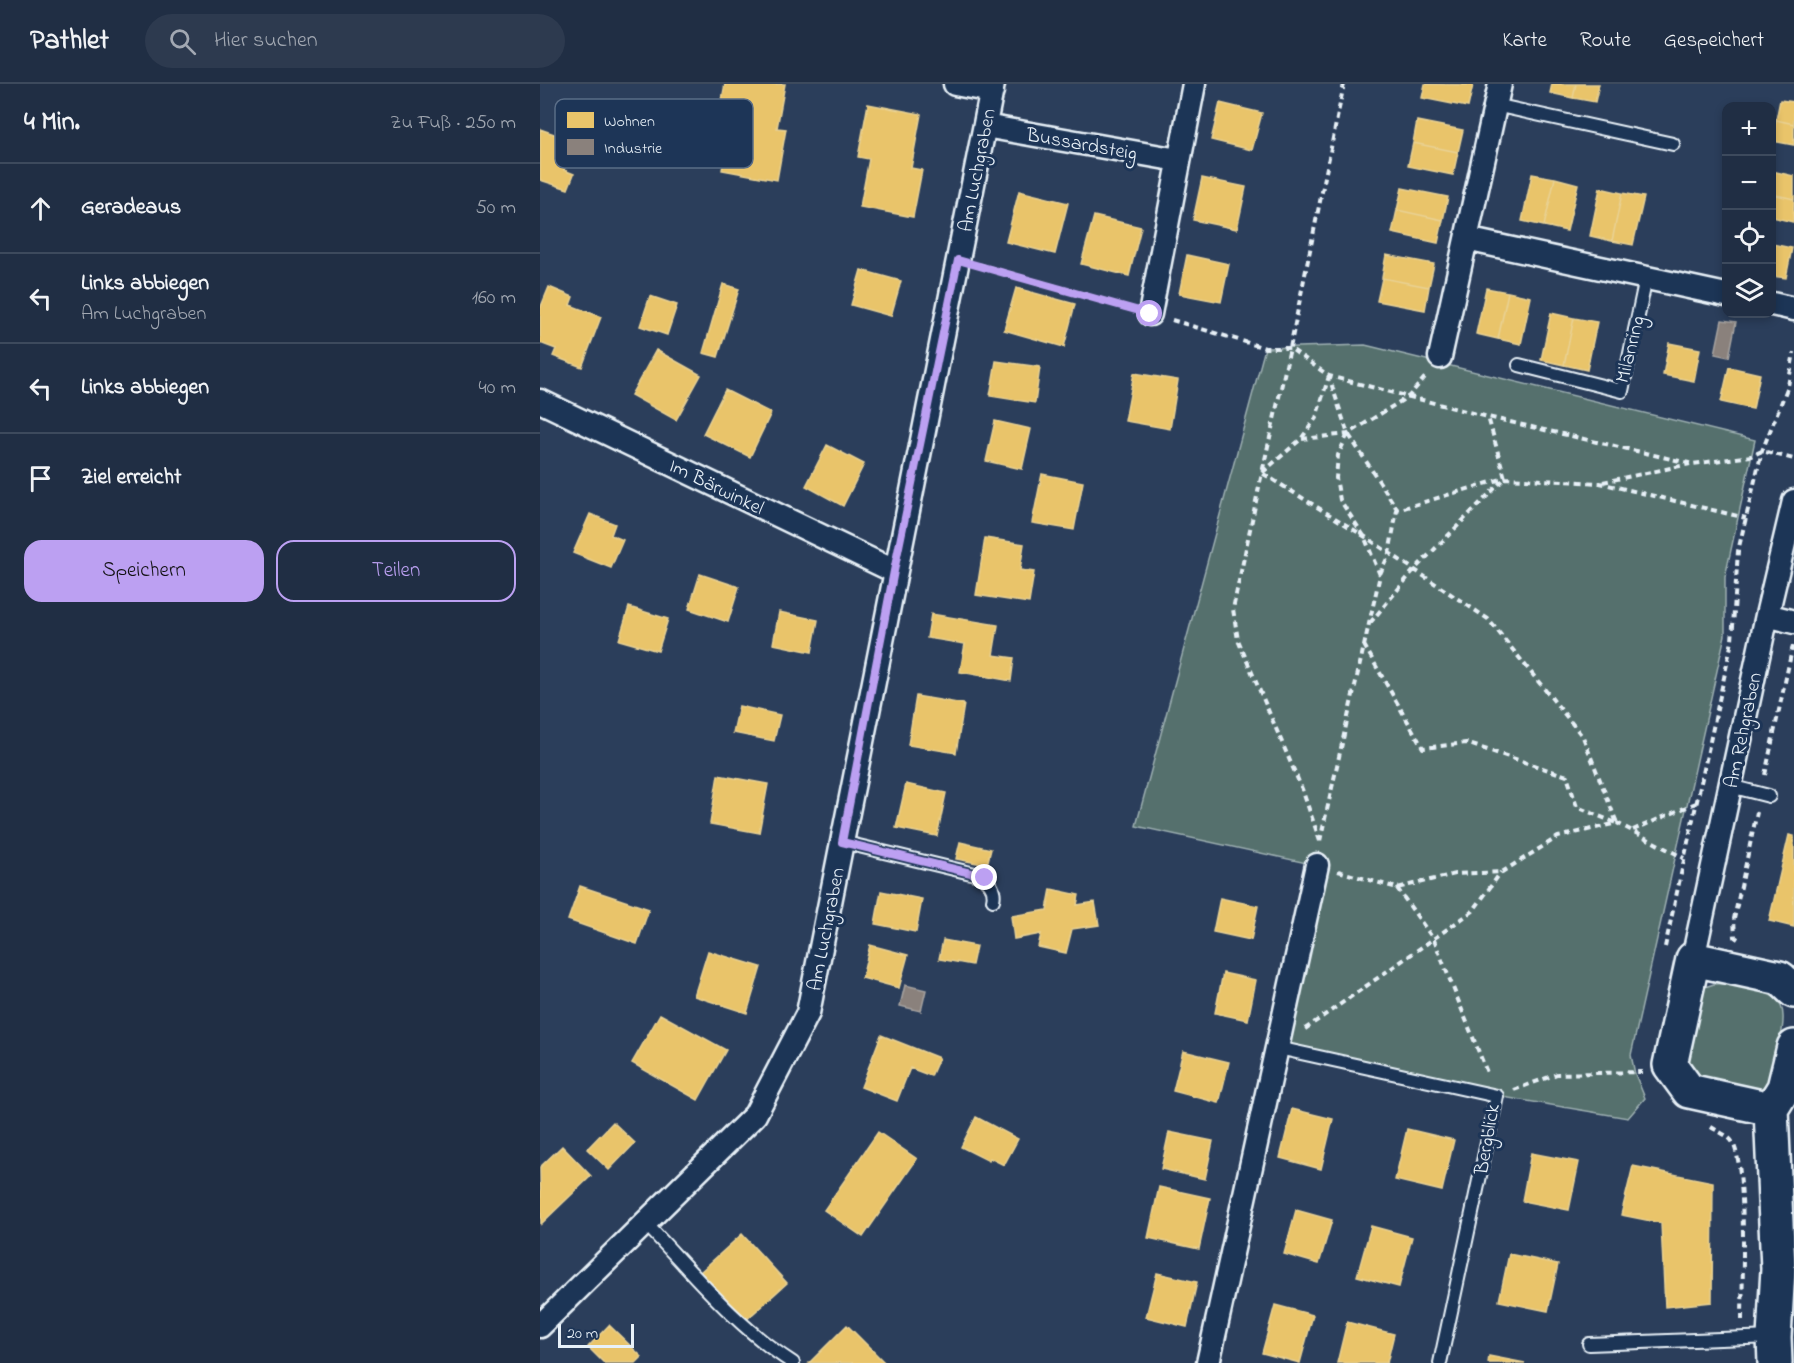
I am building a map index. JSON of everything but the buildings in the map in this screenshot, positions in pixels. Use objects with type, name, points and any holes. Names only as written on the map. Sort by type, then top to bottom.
[{"type":"street","points":[[955,84],[992,87]]},
{"type":"street","points":[[1150,314],[1194,84]]},
{"type":"street","name":"Am Luchgraben","points":[[540,1326],[755,1115],[808,1013],[992,87]]},
{"type":"street","points":[[1440,357],[1497,95]]},
{"type":"street","name":"Bussardsteig","points":[[985,126],[1178,160]]},
{"type":"street","points":[[1466,239],[1722,294]]},
{"type":"street","points":[[1776,305],[1794,309]]},
{"type":"street","name":"Im Bärwinkel","points":[[540,401],[894,571]]},
{"type":"street","name":"Am Rehgraben","points":[[1771,1109],[1689,1091],[1670,1065],[1767,615],[1794,501]]},
{"type":"street","points":[[1767,615],[1794,622]]},
{"type":"street","points":[[1208,1363],[1317,865]]},
{"type":"street","points":[[1693,959],[1780,978],[1794,991]]},
{"type":"street","points":[[1775,1350],[1778,1269],[1771,1109],[1784,1088],[1794,1047]]},
{"type":"lane","points":[[1497,95],[1673,144]]},
{"type":"lane","name":"Milanring","points":[[1519,365],[1622,391],[1646,278]]},
{"type":"lane","points":[[1730,786],[1765,795]]},
{"type":"lane","points":[[842,842],[979,875],[985,878],[993,889],[993,900]]},
{"type":"lane","name":"Bergblick","points":[[1278,1048],[1497,1096],[1440,1363]]},
{"type":"lane","points":[[646,1224],[741,1324],[793,1363]]},
{"type":"lane","points":[[1589,1344],[1742,1338],[1775,1350]]},
{"type":"path","points":[[1329,376],[1348,434],[1397,510],[1389,554],[1380,575],[1320,842],[1302,789],[1238,640],[1233,609],[1344,84]]},
{"type":"path","points":[[958,260],[1265,348],[1290,348],[1329,376],[1488,417],[1693,464]]},
{"type":"path","points":[[1301,439],[1348,434],[1409,396],[1440,357]]},
{"type":"path","points":[[1262,473],[1301,439],[1316,418],[1329,376]]},
{"type":"path","points":[[1488,417],[1504,478]]},
{"type":"path","points":[[1348,434],[1338,455],[1336,478],[1340,500],[1364,536],[1380,575]]},
{"type":"path","points":[[1600,483],[1693,464],[1751,456],[1762,451],[1794,459]]},
{"type":"path","points":[[1262,473],[1364,536],[1488,619],[1583,736],[1617,823]]},
{"type":"path","points":[[1397,510],[1504,478],[1600,483],[1746,518]]},
{"type":"path","points":[[1369,624],[1414,570],[1504,478]]},
{"type":"path","points":[[1742,942],[1735,937],[1734,919],[1765,795],[1794,640]]},
{"type":"path","points":[[1364,645],[1423,748],[1466,742],[1567,776],[1577,807],[1633,830],[1684,858]]},
{"type":"path","points":[[1633,830],[1696,803]]},
{"type":"path","points":[[1278,1048],[1473,911],[1502,872],[1558,837],[1617,823]]},
{"type":"path","points":[[1317,865],[1397,888],[1455,874],[1502,872]]},
{"type":"path","points":[[1397,888],[1434,940],[1497,1096],[1557,1074],[1642,1072]]},
{"type":"path","points":[[1731,1140],[1738,1157],[1742,1183],[1742,1338]]},
{"type":"green space","points":[[1365,345],[1755,440],[1725,577],[1725,635],[1631,1055],[1635,1074],[1645,1098],[1628,1118],[1497,1096],[1278,1048],[1316,865],[1136,826],[1265,348]]},
{"type":"green space","points":[[1714,984],[1756,990],[1776,999],[1781,1007],[1782,1030],[1774,1067],[1768,1082],[1757,1090],[1738,1091],[1705,1085],[1684,1058],[1698,994],[1705,987]]},
{"type":"route","points":[[985,878],[842,842],[894,571],[958,260],[1150,314]]}]
